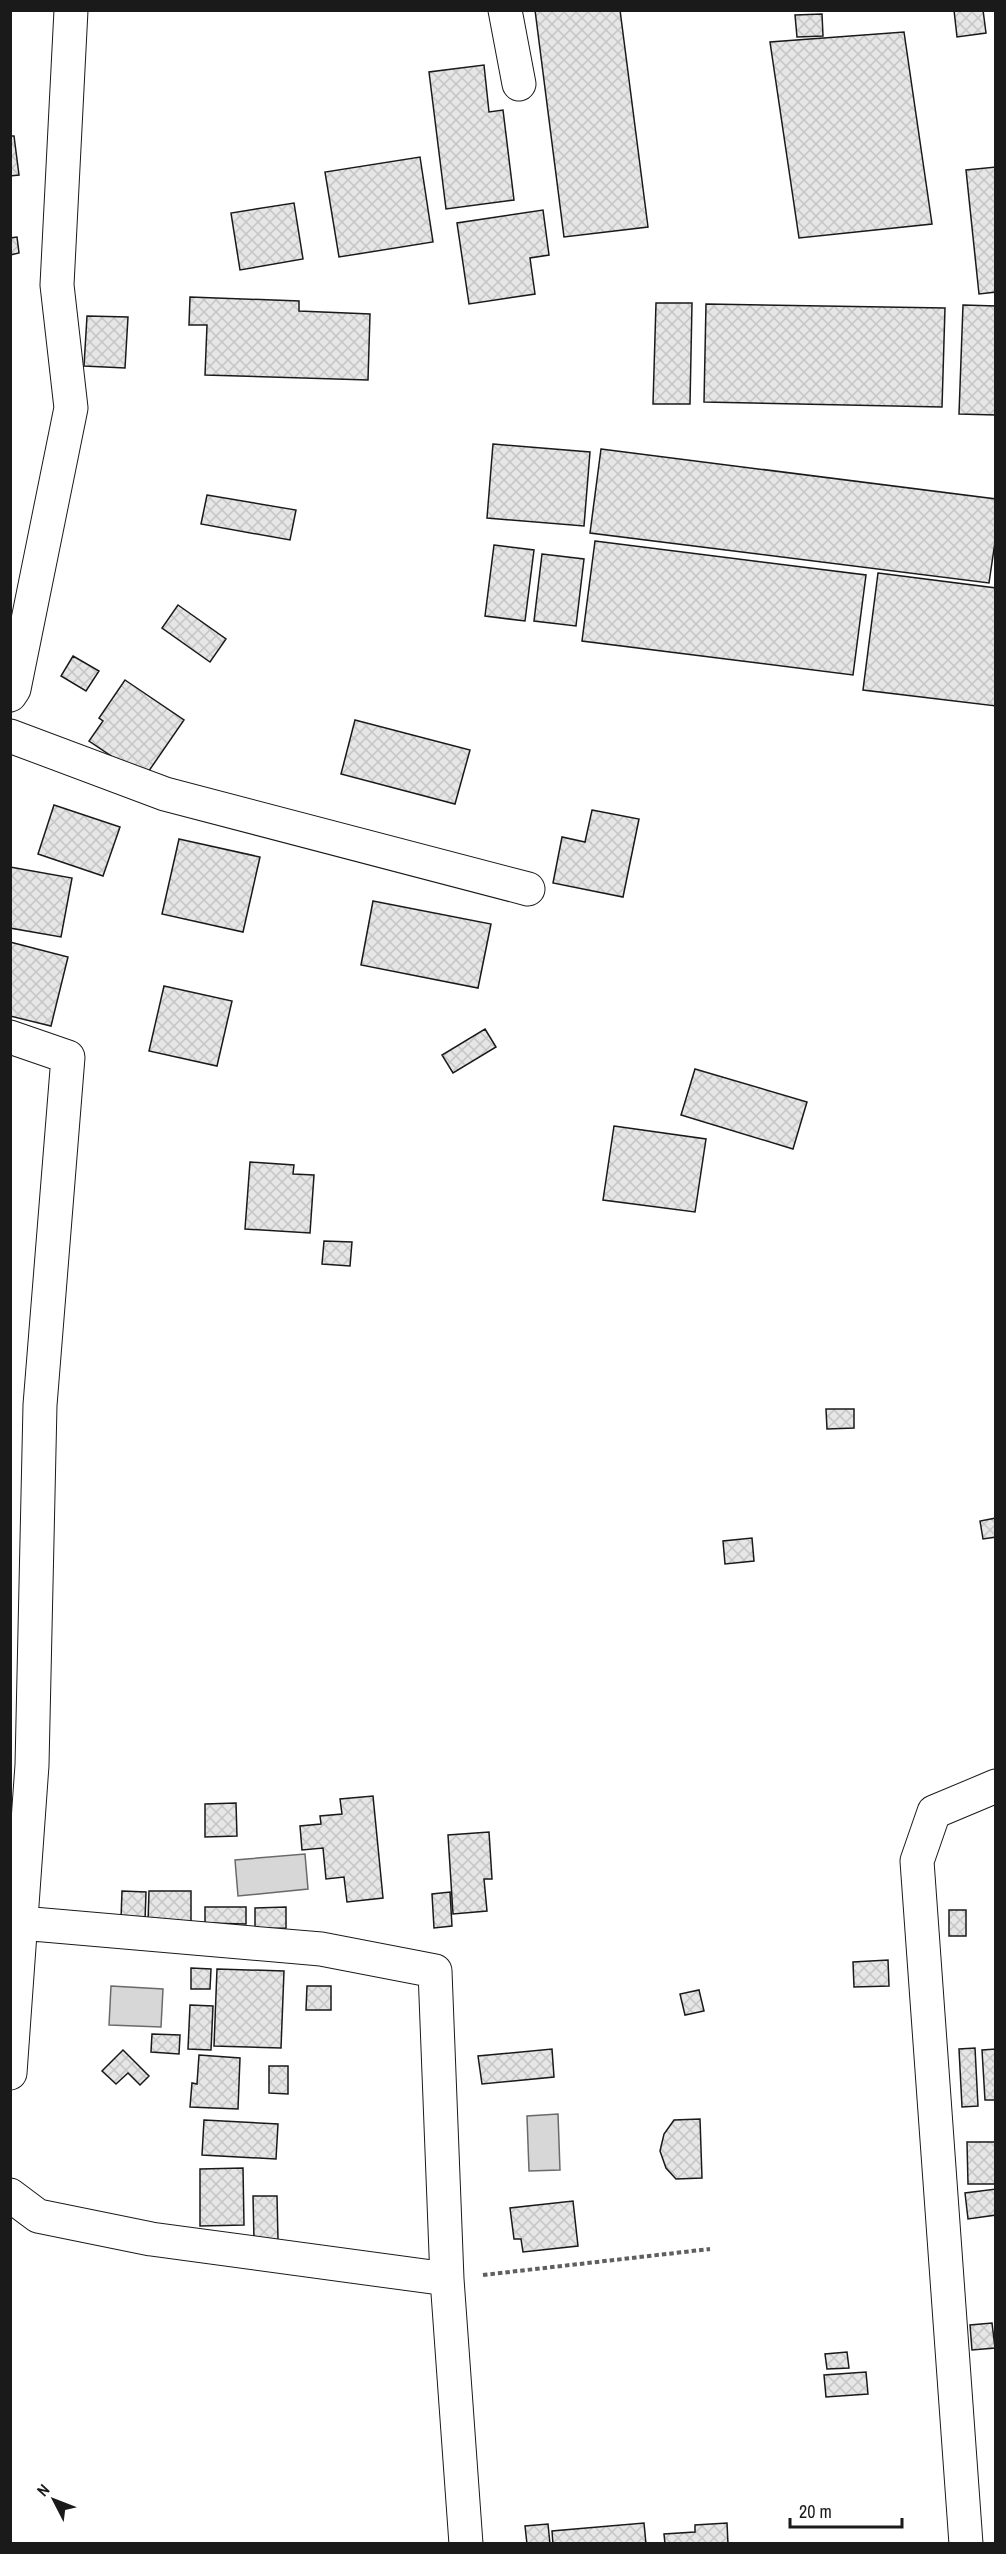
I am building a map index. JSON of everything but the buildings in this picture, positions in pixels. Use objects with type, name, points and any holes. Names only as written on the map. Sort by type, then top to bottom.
[{"type":"street","points":[[10,695],[14,689],[70,408],[57,285],[71,10]]},
{"type":"street","points":[[506,10],[519,84]]},
{"type":"street","points":[[10,736],[165,794],[528,889]]},
{"type":"street","points":[[10,1037],[68,1057],[40,1405],[32,1765],[10,2073]]},
{"type":"street","points":[[966,2544],[918,1861],[933,1812],[996,1786]]},
{"type":"street","points":[[21,1923],[321,1949],[435,1971],[447,2279],[466,2544]]},
{"type":"street","points":[[10,2195],[38,2216],[129,2234],[447,2279]]},
{"type":"path","points":[[447,2279],[710,2248]]},
{"type":"shaded area","points":[[305,1854],[308,1889],[238,1896],[235,1860]]},
{"type":"shaded area","points":[[111,1986],[163,1989],[161,2027],[109,2025]]},
{"type":"shaded area","points":[[558,2114],[560,2170],[529,2171],[527,2116]]}]
